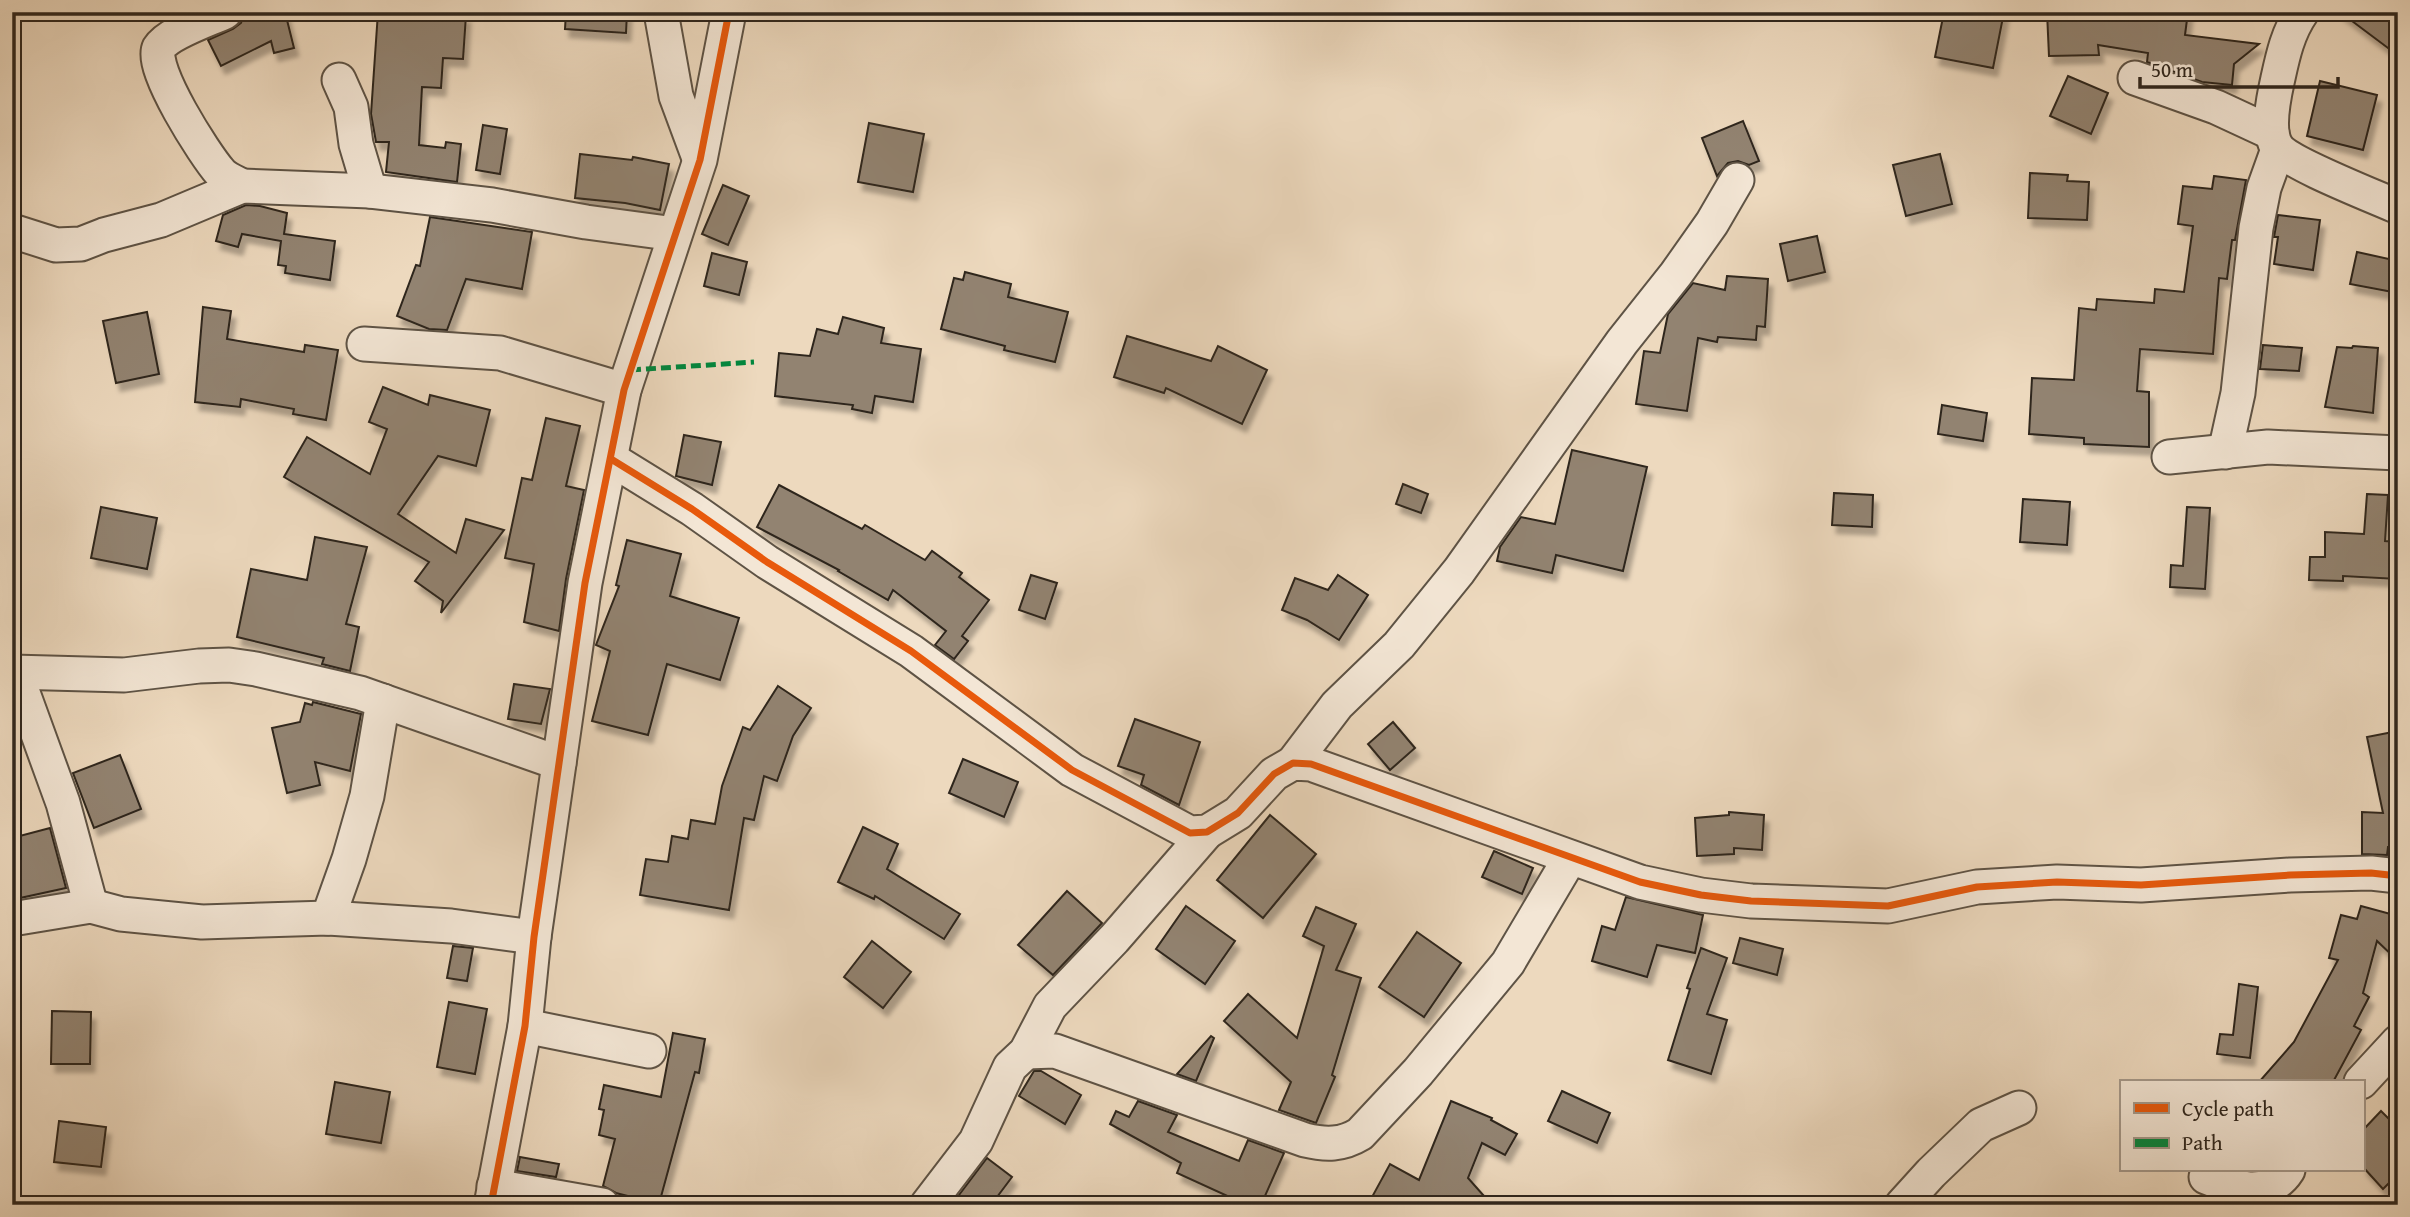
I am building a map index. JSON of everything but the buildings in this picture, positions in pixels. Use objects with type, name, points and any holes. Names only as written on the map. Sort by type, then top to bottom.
[{"type":"street","points":[[225,12],[176,34],[160,47],[157,57],[169,89],[189,128],[221,174],[242,186]]},
{"type":"street","points":[[661,12],[676,96],[700,160]]},
{"type":"street","points":[[602,1205],[493,1196],[525,1026],[534,937],[585,583],[624,390],[700,160],[729,12]]},
{"type":"street","points":[[2225,452],[2240,382],[2256,228],[2275,141],[2275,91],[2290,16]]},
{"type":"street","points":[[2135,78],[2216,107],[2275,141],[2308,167],[2398,206]]},
{"type":"street","points":[[339,80],[351,107],[356,144],[370,191]]},
{"type":"street","points":[[927,1205],[976,1141],[1010,1067],[1026,1052],[1050,1006],[1114,939],[1207,832],[1238,813],[1274,774],[1293,763],[1337,705],[1399,645],[1459,571],[1606,363],[1683,264],[1712,223],[1737,180]]},
{"type":"street","points":[[12,231],[56,245],[81,244],[161,220],[242,186],[370,191],[492,205],[675,234]]},
{"type":"street","points":[[364,344],[500,353],[624,390]]},
{"type":"street","points":[[2169,457],[2268,447],[2398,453]]},
{"type":"street","points":[[611,459],[692,509],[767,562],[911,651],[1072,770],[1174,826],[1190,833],[1207,832]]},
{"type":"street","points":[[91,906],[63,803],[13,671],[124,675],[160,669],[229,666],[256,669],[341,688],[559,762]]},
{"type":"street","points":[[328,918],[367,796],[383,701]]},
{"type":"street","points":[[1293,763],[1311,764],[1640,882],[1701,895],[1751,901],[1888,906],[1977,887],[2057,882],[2141,885],[2290,875],[2371,873],[2398,876]]},
{"type":"street","points":[[1026,1052],[1055,1051],[1305,1140],[1338,1143],[1350,1140],[1360,1134],[1418,1072],[1507,963],[1570,858]]},
{"type":"street","points":[[12,919],[91,906],[121,914],[202,922],[328,918],[451,926],[534,937]]},
{"type":"street","points":[[525,1026],[649,1051]]},
{"type":"street","points":[[2363,1080],[2398,1042]]},
{"type":"street","points":[[1902,1205],[1981,1125],[2019,1108]]},
{"type":"street","points":[[2206,1177],[2234,1188],[2262,1189],[2283,1177],[2286,1172]]},
{"type":"marked path","points":[[631,370],[754,362]]},
{"type":"cycle path","points":[[491,1205],[525,1026],[534,937],[585,583],[624,390],[700,160],[729,12]]},
{"type":"cycle path","points":[[611,459],[692,509],[767,562],[911,651],[1072,770],[1190,833],[1207,832],[1238,813],[1274,774],[1293,763],[1311,764],[1640,882],[1701,895],[1751,901],[1888,906],[1977,887],[2057,882],[2141,885],[2290,875],[2371,873],[2398,876]]}]
